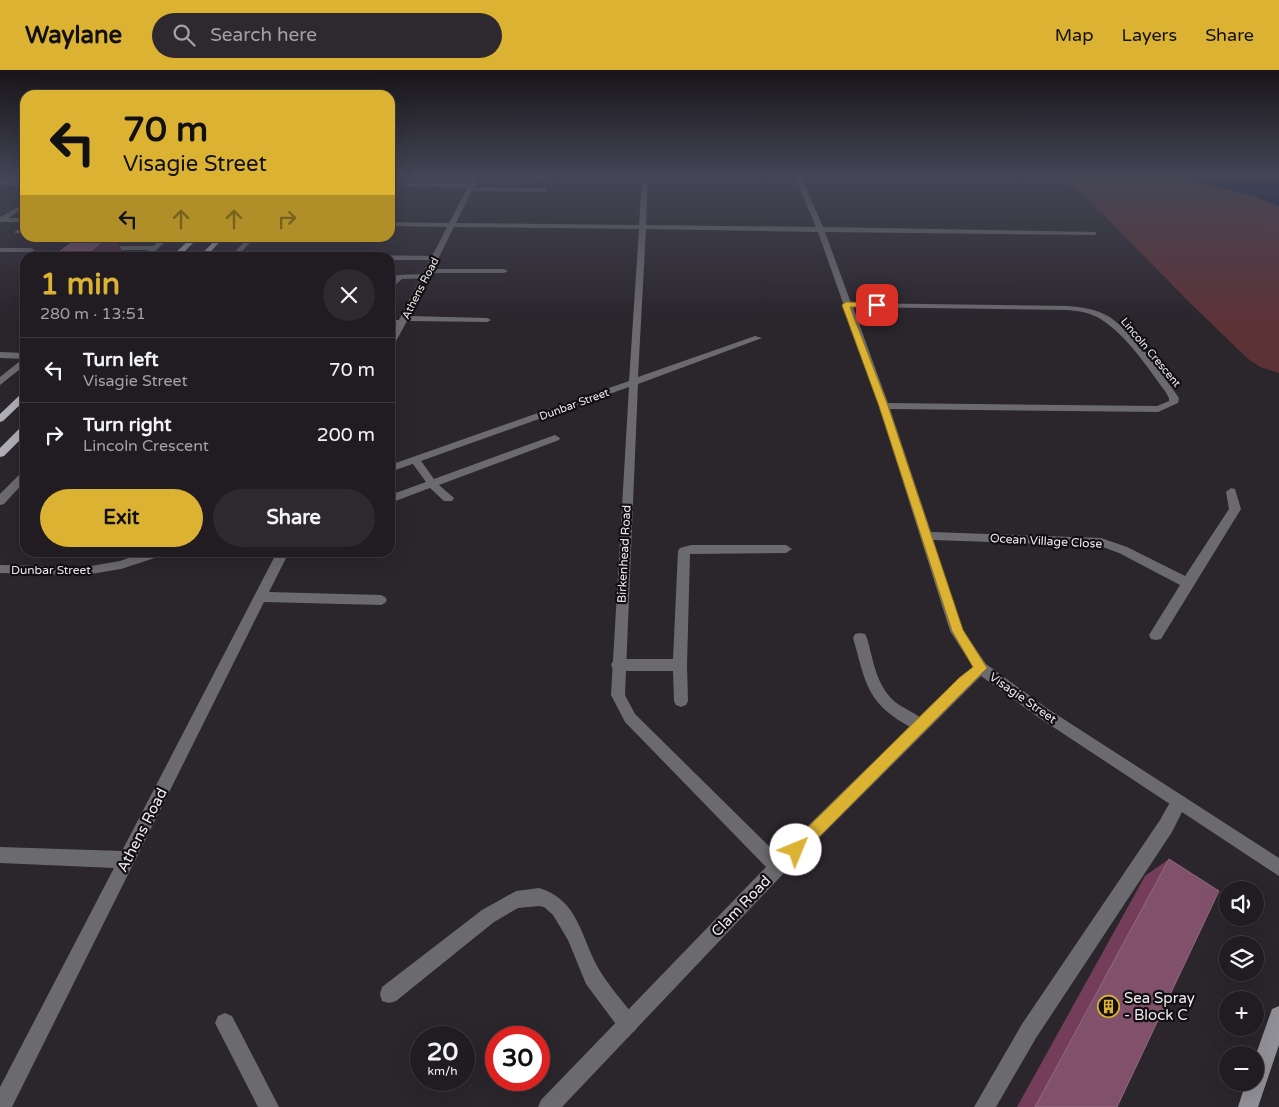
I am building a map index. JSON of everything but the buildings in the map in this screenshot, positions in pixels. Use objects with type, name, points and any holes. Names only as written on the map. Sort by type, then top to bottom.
[{"type":"main road","points":[[180,252],[191,242]]},
{"type":"main road","points":[[207,252],[216,242]]},
{"type":"main road","points":[[0,419],[20,400]]},
{"type":"main road","points":[[0,454],[20,435]]},
{"type":"main road","points":[[1248,1107],[1279,1016]]},
{"type":"street","name":"Athens Road","points":[[395,335],[452,225]]},
{"type":"street","points":[[527,225],[1094,234]]},
{"type":"street","name":"Visagie Street","points":[[819,225],[884,406],[958,631],[981,668],[1043,713],[1279,868]]},
{"type":"street","name":"Birkenhead Road","points":[[642,226],[618,665],[618,695],[630,718],[778,867]]},
{"type":"street","points":[[150,252],[161,242]]},
{"type":"street","points":[[237,252],[247,242]]},
{"type":"street","points":[[99,248],[154,248]]},
{"type":"street","points":[[0,250],[31,250]]},
{"type":"street","points":[[395,258],[435,258]]},
{"type":"street","points":[[395,282],[400,277],[427,274],[504,272]]},
{"type":"street","name":"Lincoln Crescent","points":[[846,305],[1068,308],[1088,310],[1099,314],[1114,324],[1174,398],[1173,403],[1158,409],[884,406]]},
{"type":"street","points":[[395,321],[487,320]]},
{"type":"street","name":"Dunbar Street","points":[[395,467],[758,338]]},
{"type":"street","points":[[0,355],[20,356]]},
{"type":"street","points":[[0,382],[20,364]]},
{"type":"street","points":[[395,497],[431,482],[555,438]]},
{"type":"street","points":[[415,460],[441,495],[448,498]]},
{"type":"street","points":[[0,501],[20,480]]},
{"type":"street","points":[[1156,635],[1235,509],[1232,492]]},
{"type":"street","name":"Ocean Village Close","points":[[926,536],[1058,539],[1101,542],[1123,550],[1187,583]]},
{"type":"street","points":[[681,701],[680,665],[684,551],[691,549],[786,549]]},
{"type":"street","name":"Dunbar Street","points":[[0,569],[85,571],[121,565],[145,557]]},
{"type":"street","name":"Athens Road","points":[[1,1107],[281,557]]},
{"type":"street","points":[[261,597],[382,600]]},
{"type":"street","points":[[860,638],[874,682],[881,697],[887,704],[920,726]]},
{"type":"street","points":[[618,665],[680,665]]},
{"type":"street","name":"Clam Road","points":[[548,1107],[778,867],[964,682],[981,668]]},
{"type":"street","points":[[984,1107],[1029,1031],[1166,826],[1178,802]]},
{"type":"street","points":[[0,855],[127,860]]},
{"type":"street","points":[[390,994],[488,916],[516,900],[539,897],[549,900],[559,909],[577,941],[593,977],[628,1024]]},
{"type":"street","points":[[225,1023],[269,1107]]},
{"type":"shaded area","points":[[1114,225],[1279,225],[1279,373],[1260,367],[1247,358]]},
{"type":"place","name":"Sea Spray - Block C","points":[[1108,1007]]},
{"type":"route","points":[[796,850],[964,682],[981,668],[958,631],[884,406],[846,305],[877,305]]}]
